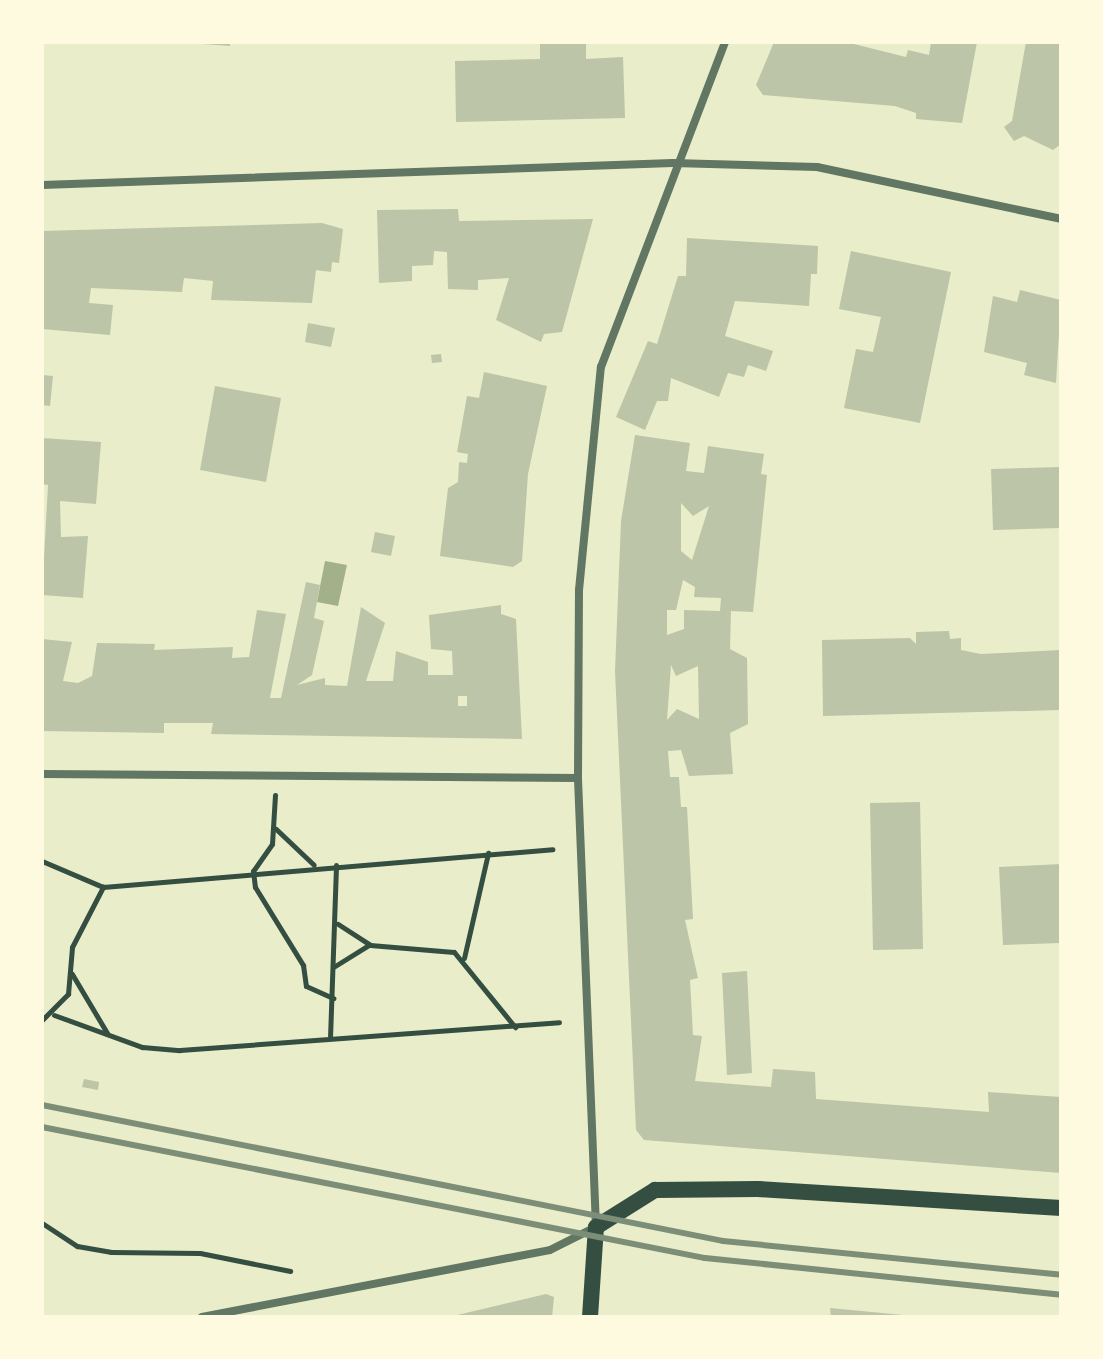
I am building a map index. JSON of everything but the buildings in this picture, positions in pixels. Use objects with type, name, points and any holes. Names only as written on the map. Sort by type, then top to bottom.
[{"type":"main road","points":[[590,1317],[596,1227],[629,1205],[677,1187],[1061,1208]]},
{"type":"street","points":[[202,1317],[554,1249],[596,1227],[578,778],[579,590],[601,367],[673,163],[725,42]]},
{"type":"street","points":[[42,185],[673,163],[817,167],[1061,219]]},
{"type":"street","points":[[42,774],[578,778]]},
{"type":"path","points":[[274,778],[275,828],[253,871],[255,887],[303,965],[306,986],[333,998]]},
{"type":"path","points":[[275,828],[317,867]]},
{"type":"path","points":[[42,861],[103,887],[253,871],[552,849]]},
{"type":"path","points":[[464,958],[488,853]]},
{"type":"path","points":[[330,1038],[338,924],[336,865]]},
{"type":"path","points":[[54,1015],[71,973],[72,947],[103,887]]},
{"type":"path","points":[[338,924],[370,945],[464,958],[515,1027]]},
{"type":"path","points":[[335,966],[370,945]]},
{"type":"path","points":[[71,973],[82,1003],[109,1035]]},
{"type":"path","points":[[42,1020],[54,1015],[109,1035],[180,1050],[559,1022]]},
{"type":"path","points":[[42,1223],[77,1246],[111,1252],[200,1253],[290,1271]]},
{"type":"shaded area","points":[[325,561],[347,565],[338,606],[317,602]]},
{"type":"railway","points":[[42,1105],[723,1241],[1061,1275]]},
{"type":"railway","points":[[42,1127],[705,1258],[1061,1295]]}]
